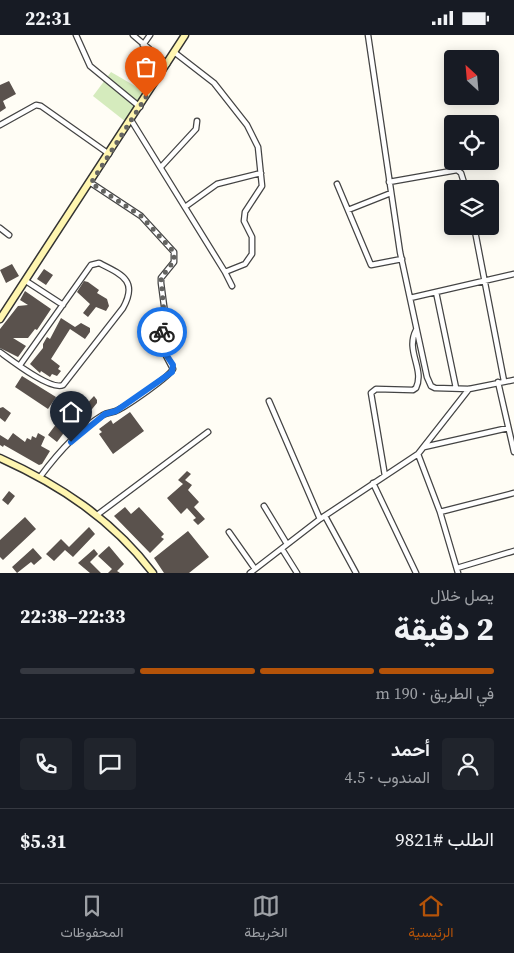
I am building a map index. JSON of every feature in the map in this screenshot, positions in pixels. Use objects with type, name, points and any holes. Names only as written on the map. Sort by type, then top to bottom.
[{"type":"street","points":[[76,35],[90,66],[140,107]]},
{"type":"street","points":[[133,35],[167,64]]},
{"type":"street","points":[[143,45],[150,35]]},
{"type":"street","points":[[0,319],[91,183],[185,35]]},
{"type":"street","points":[[368,35],[402,259],[426,377],[431,386],[456,389],[469,389],[514,380]]},
{"type":"street","points":[[174,53],[214,83],[248,125],[258,147],[262,186],[244,211],[244,221],[252,237],[252,254],[245,264],[226,272]]},
{"type":"street","points":[[0,125],[36,105],[41,106],[109,155]]},
{"type":"street","points":[[130,120],[226,272],[232,287]]},
{"type":"street","points":[[160,167],[196,129],[197,121]]},
{"type":"street","points":[[389,182],[457,170],[462,173],[464,180]]},
{"type":"street","points":[[186,207],[217,184],[261,173]]},
{"type":"street","points":[[40,477],[59,452],[95,421],[136,399],[173,369],[163,350],[162,325],[164,313],[160,283],[161,278],[174,261],[174,252],[141,216],[91,183]]},
{"type":"street","points":[[337,184],[370,265],[402,259]]},
{"type":"street","points":[[348,210],[391,193]]},
{"type":"street","points":[[0,228],[8,235]]},
{"type":"street","points":[[476,235],[485,281],[508,428],[514,452]]},
{"type":"street","points":[[0,351],[20,365],[54,387],[64,385],[123,308],[130,296],[127,280],[99,263],[91,265],[20,365]]},
{"type":"street","points":[[410,298],[514,274]]},
{"type":"street","points":[[26,281],[64,305]]},
{"type":"street","points":[[436,292],[456,389]]},
{"type":"street","points":[[385,476],[371,393],[376,389],[413,390],[416,387],[418,376],[411,341],[416,329]]},
{"type":"street","points":[[250,573],[322,518],[418,454],[469,389]]},
{"type":"street","points":[[269,401],[322,518],[356,573]]},
{"type":"street","points":[[424,447],[508,428]]},
{"type":"street","points":[[98,515],[208,431]]},
{"type":"street","points":[[418,454],[440,512],[457,571],[514,551]]},
{"type":"street","points":[[0,458],[40,477],[98,515],[129,543],[153,573]]},
{"type":"street","points":[[373,483],[416,573]]},
{"type":"street","points":[[440,512],[514,493]]},
{"type":"street","points":[[264,506],[287,544]]},
{"type":"street","points":[[229,531],[255,569]]},
{"type":"street","points":[[282,549],[297,573]]},
{"type":"green space","points":[[111,72],[147,93],[126,122],[93,96]]},
{"type":"building","points":[[9,81],[16,94],[3,101],[6,108],[0,112],[0,85]]},
{"type":"building","points":[[12,264],[19,276],[6,283],[0,270]]},
{"type":"building","points":[[44,269],[53,275],[46,285],[37,279]]},
{"type":"building","points":[[84,281],[99,290],[97,293],[107,299],[109,306],[106,311],[96,307],[88,317],[83,313],[90,304],[77,292]]},
{"type":"building","points":[[25,291],[51,309],[37,330],[35,329],[28,338],[13,338],[26,346],[18,357],[0,348],[0,329],[18,306],[28,305],[20,300]]},
{"type":"building","points":[[61,318],[75,327],[81,323],[90,328],[90,332],[85,339],[70,329],[51,359],[60,366],[58,369],[61,371],[57,376],[52,374],[50,377],[41,371],[40,373],[30,364],[43,348],[47,337],[50,339]]},
{"type":"building","points":[[22,376],[56,397],[48,409],[15,387]]},
{"type":"building","points":[[94,396],[97,403],[88,414],[86,412],[82,416],[78,413]]},
{"type":"building","points":[[3,407],[11,413],[5,422],[0,418],[0,408]]},
{"type":"building","points":[[130,412],[144,431],[113,454],[99,434],[102,432],[99,429],[111,420],[113,424]]},
{"type":"building","points":[[57,423],[66,430],[57,442],[48,435]]},
{"type":"building","points":[[13,433],[25,442],[27,438],[31,440],[32,436],[36,438],[38,433],[45,437],[41,446],[50,451],[42,464],[39,465],[4,445],[3,447],[0,445],[0,435],[8,440]]},
{"type":"building","points":[[187,471],[191,474],[185,480],[192,485],[188,490],[199,502],[194,507],[205,519],[198,525],[193,520],[196,518],[187,508],[181,514],[167,498],[183,484],[178,480]]},
{"type":"building","points":[[9,491],[15,496],[8,505],[2,500]]},
{"type":"building","points":[[125,507],[131,514],[139,507],[164,534],[161,537],[164,539],[150,553],[114,516]]},
{"type":"building","points":[[25,517],[36,529],[3,560],[0,557],[0,540]]},
{"type":"building","points":[[89,527],[95,534],[73,557],[65,550],[54,561],[46,554],[61,539],[69,547]]},
{"type":"building","points":[[188,531],[209,557],[189,573],[164,573],[154,558]]},
{"type":"building","points":[[109,546],[124,564],[117,571],[120,573],[108,573],[112,569],[98,556]]},
{"type":"building","points":[[33,548],[42,558],[34,565],[31,562],[17,573],[12,567]]},
{"type":"building","points":[[94,549],[98,554],[90,562],[101,573],[90,573],[78,563]]},
{"type":"way so far","points":[[146,97],[91,183],[141,216],[174,252],[174,261],[161,278],[160,283],[164,313],[162,332]]},
{"type":"route","points":[[71,442],[105,414],[116,411],[136,399],[172,372],[173,365],[163,350],[162,332]]}]
